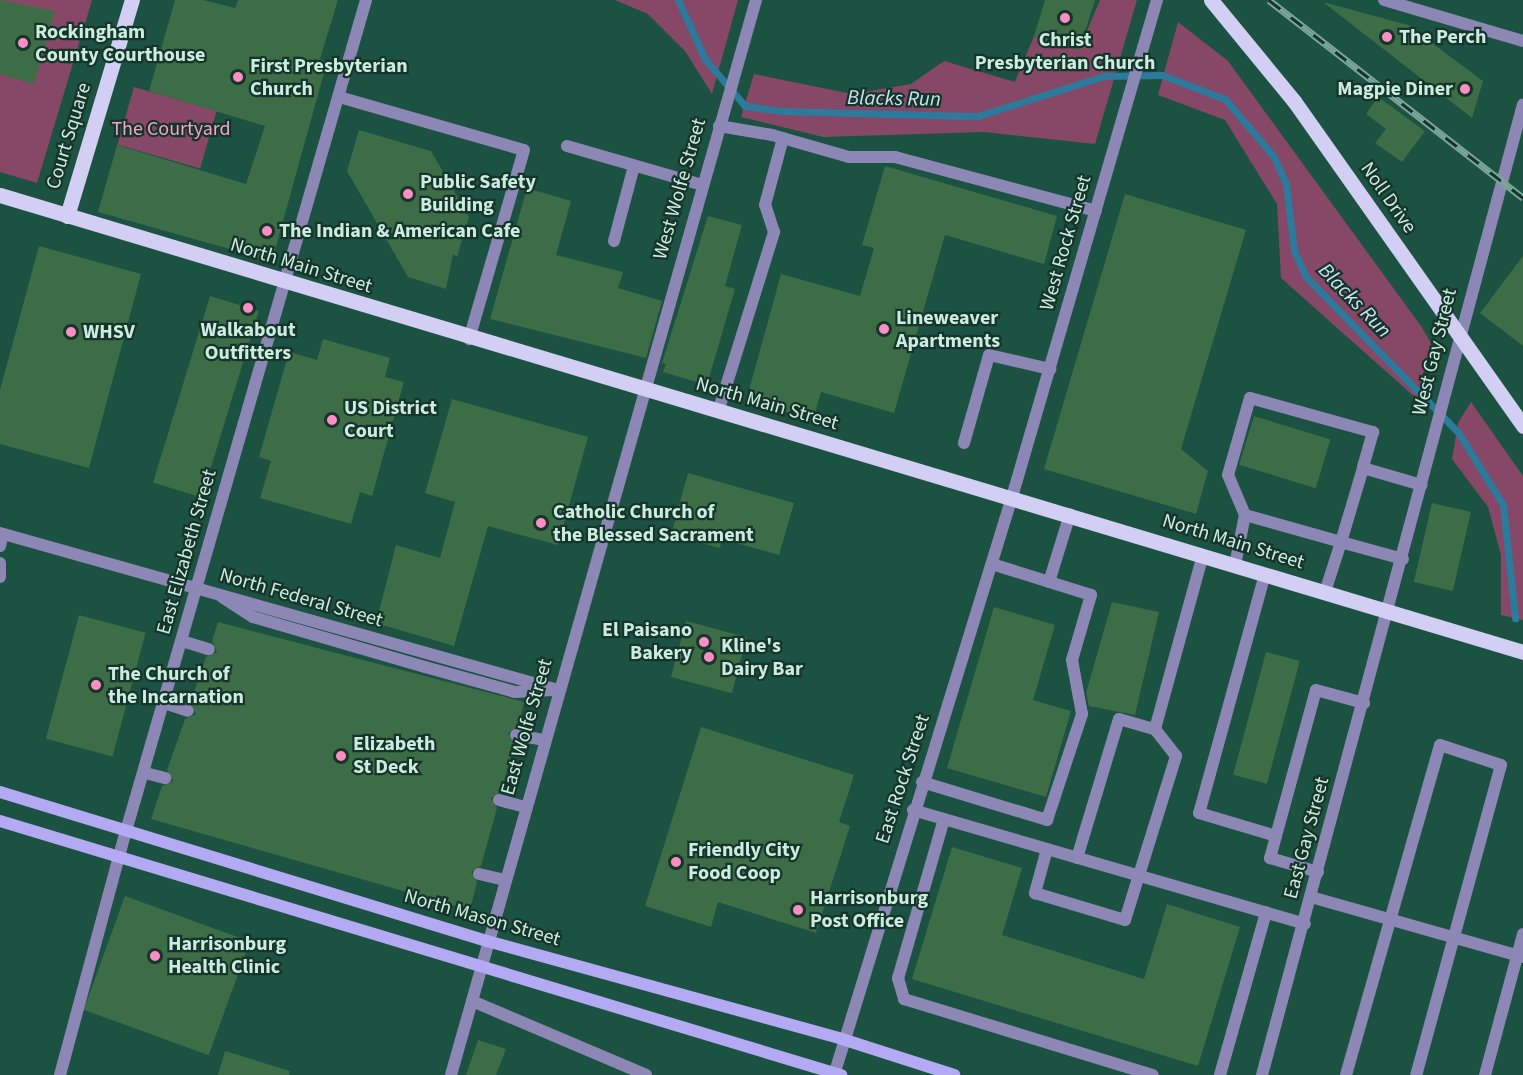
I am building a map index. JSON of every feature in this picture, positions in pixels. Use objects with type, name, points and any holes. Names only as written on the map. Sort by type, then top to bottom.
[{"type":"main road","name":"Court Square","points":[[67,216],[132,0]]},
{"type":"main road","name":"Noll Drive","points":[[1211,0],[1294,101],[1523,426]]},
{"type":"main road","name":"North Main Street","points":[[0,195],[285,284],[1070,514],[1523,652]]},
{"type":"main road","name":"North Mason Street","points":[[0,792],[487,941],[842,1039],[954,1075]]},
{"type":"main road","points":[[0,821],[119,854],[837,1074]]},
{"type":"street","name":"East Elizabeth Street","points":[[60,1075],[119,854],[366,0]]},
{"type":"street","name":"West Wolfe Street","points":[[642,390],[756,0]]},
{"type":"street","name":"West Rock Street","points":[[1012,497],[1157,0]]},
{"type":"street","points":[[1384,0],[1523,41]]},
{"type":"street","points":[[339,97],[524,150],[469,339]]},
{"type":"street","name":"West Gay Street","points":[[1389,612],[1458,335],[1523,104]]},
{"type":"street","points":[[719,126],[783,138],[849,157],[895,157],[1096,211]]},
{"type":"street","points":[[718,412],[774,232],[765,205],[783,138]]},
{"type":"street","points":[[567,146],[702,185]]},
{"type":"street","points":[[614,241],[634,166]]},
{"type":"street","points":[[964,443],[989,355],[1050,369]]},
{"type":"street","name":"East Wolfe Street","points":[[451,1075],[642,390]]},
{"type":"street","points":[[1234,564],[1245,515],[1228,475],[1250,398],[1373,432],[1325,592]]},
{"type":"street","points":[[1363,468],[1422,485]]},
{"type":"street","name":"East Rock Street","points":[[837,1074],[842,1039],[1012,497]]},
{"type":"street","points":[[1049,582],[1070,514]]},
{"type":"street","points":[[1245,515],[1403,559]]},
{"type":"street","name":"North Federal Street","points":[[1,538],[221,596],[558,690]]},
{"type":"street","points":[[1155,729],[1203,555]]},
{"type":"street","points":[[0,563],[0,577]]},
{"type":"street","points":[[922,782],[1047,820],[1082,714],[1072,660],[1090,595],[992,564]]},
{"type":"street","points":[[1265,574],[1199,813],[1276,836]]},
{"type":"street","name":"East Gay Street","points":[[1262,1075],[1389,612]]},
{"type":"street","points":[[182,641],[209,649]]},
{"type":"street","points":[[1318,872],[1270,858],[1316,690],[1364,703]]},
{"type":"street","points":[[164,703],[188,711]]},
{"type":"street","points":[[1047,849],[1035,893],[1125,920],[1176,756],[1155,729],[1119,719],[1077,858]]},
{"type":"street","points":[[516,735],[544,740]]},
{"type":"street","points":[[1346,1075],[1440,746],[1501,765],[1416,1075]]},
{"type":"street","points":[[144,773],[165,778]]},
{"type":"street","points":[[499,800],[525,807]]},
{"type":"street","points":[[913,810],[1305,924]]},
{"type":"street","points":[[944,819],[898,978],[904,999],[1153,1075]]},
{"type":"street","points":[[479,874],[504,880]]},
{"type":"street","points":[[1311,897],[1520,956]]},
{"type":"street","points":[[1220,1075],[1266,912]]},
{"type":"street","points":[[1485,1075],[1520,956],[1523,934]]},
{"type":"street","points":[[472,1001],[646,1075]]},
{"type":"green space","points":[[0,0],[92,0],[37,183],[0,172]]},
{"type":"green space","points":[[615,0],[738,0],[712,94],[685,51],[648,14]]},
{"type":"green space","points":[[1100,0],[1137,0],[1095,144],[984,132],[823,137],[741,117],[754,74],[852,94],[911,84],[944,61],[1015,82],[1034,36],[1079,50]]},
{"type":"green space","points":[[1178,22],[1228,61],[1421,326],[1431,343],[1417,399],[1281,278],[1277,204],[1225,120],[1158,95]]},
{"type":"green space","name":"The Courtyard","points":[[134,87],[217,111],[200,168],[117,145]]},
{"type":"green space","points":[[1471,402],[1523,476],[1523,620],[1501,615],[1501,555],[1488,507],[1452,459],[1458,423]]},
{"type":"building","name":"Rockingham County Courthouse","points":[[0,0],[55,11],[34,84],[0,74]]},
{"type":"building","points":[[175,0],[203,0],[235,8],[238,0],[338,0],[320,59],[327,62],[272,261],[98,212],[117,145],[246,184],[265,126],[149,91]]},
{"type":"building","name":"Christ Presbyterian Church","points":[[1045,0],[1095,0],[1079,50],[1034,36]]},
{"type":"building","points":[[1323,2],[1408,25],[1483,81],[1472,118]]},
{"type":"building","points":[[1378,97],[1425,131],[1402,162],[1375,143],[1386,129],[1366,114]]},
{"type":"building","name":"Public Safety Building","points":[[359,130],[431,151],[469,217],[457,257],[453,254],[446,289],[408,277],[347,171]]},
{"type":"building","name":"Lineweaver Apartments","points":[[885,166],[1057,216],[1044,264],[945,235],[894,413],[821,392],[813,420],[746,401],[781,274],[860,296],[874,248],[862,245]]},
{"type":"building","points":[[527,188],[571,201],[556,255],[623,272],[618,288],[662,301],[646,358],[490,319]]},
{"type":"building","points":[[1125,194],[1246,230],[1181,449],[1208,471],[1196,514],[1044,469]]},
{"type":"building","points":[[708,216],[742,225],[725,286],[735,289],[707,385],[663,372],[666,364],[662,363]]},
{"type":"building","name":"WHSV","points":[[39,246],[141,274],[89,468],[0,444],[0,390]]},
{"type":"building","points":[[1523,256],[1523,346],[1480,313]]},
{"type":"building","points":[[210,296],[259,311],[202,497],[153,482]]},
{"type":"building","name":"US District Court","points":[[323,339],[390,358],[385,377],[404,382],[372,496],[360,492],[351,524],[260,498],[271,461],[259,457],[289,352],[317,360]]},
{"type":"building","name":"Catholic Church of the Blessed Sacrament","points":[[452,399],[588,437],[558,545],[488,526],[454,646],[376,623],[396,545],[440,558],[455,502],[425,493]]},
{"type":"building","points":[[1254,416],[1331,439],[1316,488],[1239,465]]},
{"type":"building","points":[[688,473],[794,503],[779,555],[722,539],[720,548],[671,535]]},
{"type":"building","points":[[1432,503],[1471,512],[1453,591],[1414,582]]},
{"type":"building","points":[[1112,602],[1159,612],[1135,715],[1089,706],[1086,693]]},
{"type":"building","points":[[994,607],[1055,625],[1033,700],[1071,711],[1046,797],[947,768]]},
{"type":"building","name":"The Church of the Incarnation","points":[[79,615],[146,633],[113,756],[46,739]]},
{"type":"building","name":"Kline's Dairy Bar","points":[[686,621],[747,637],[732,693],[671,677]]},
{"type":"building","name":"Elizabeth St Deck","points":[[218,622],[524,702],[518,727],[508,733],[514,743],[501,792],[491,798],[497,808],[481,866],[471,872],[477,882],[470,910],[151,819],[162,786],[173,781],[167,770],[185,719],[196,714],[190,703],[206,657],[217,652],[212,641]]},
{"type":"building","points":[[1266,652],[1300,661],[1267,784],[1233,775]]},
{"type":"building","points":[[701,727],[854,775],[839,822],[850,826],[816,933],[718,902],[711,927],[645,906]]},
{"type":"building","points":[[952,847],[1022,868],[1002,935],[1144,979],[1167,904],[1240,927],[1198,1066],[912,979]]},
{"type":"building","points":[[125,896],[250,941],[209,1055],[84,1010]]},
{"type":"building","points":[[478,1040],[506,1049],[496,1075],[466,1075]]},
{"type":"building","points":[[225,1051],[290,1071],[289,1075],[218,1075]]},
{"type":"waterway","name":"Blacks Run","points":[[678,0],[705,59],[745,106],[782,111],[978,116],[1104,76],[1162,75],[1225,99],[1274,157],[1286,184],[1294,251],[1306,277],[1458,432],[1503,505],[1515,618]]},
{"type":"railway","points":[[1269,0],[1523,198]]},
{"type":"place","name":"Christ Presbyterian Church","points":[[1065,18]]},
{"type":"place","name":"The Perch","points":[[1387,37]]},
{"type":"place","name":"Rockingham County Courthouse","points":[[23,43]]},
{"type":"place","name":"First Presbyterian Church","points":[[238,77]]},
{"type":"place","name":"Magpie Diner","points":[[1465,89]]},
{"type":"place","name":"Public Safety Building","points":[[408,194]]},
{"type":"place","name":"The Indian & American Cafe","points":[[267,231]]},
{"type":"place","name":"Walkabout Outfitters","points":[[248,308]]},
{"type":"place","name":"Lineweaver Apartments","points":[[884,329]]},
{"type":"place","name":"WHSV","points":[[71,332]]},
{"type":"place","name":"US District Court","points":[[332,420]]},
{"type":"place","name":"Catholic Church of the Blessed Sacrament","points":[[541,523]]},
{"type":"place","name":"El Paisano Bakery","points":[[704,642]]},
{"type":"place","name":"Kline's Dairy Bar","points":[[709,657]]},
{"type":"place","name":"The Church of the Incarnation","points":[[96,685]]},
{"type":"place","name":"Elizabeth St Deck","points":[[341,756]]},
{"type":"place","name":"Friendly City Food Coop","points":[[676,862]]},
{"type":"place","name":"Harrisonburg Post Office","points":[[798,910]]},
{"type":"place","name":"Harrisonburg Health Clinic","points":[[155,956]]}]
